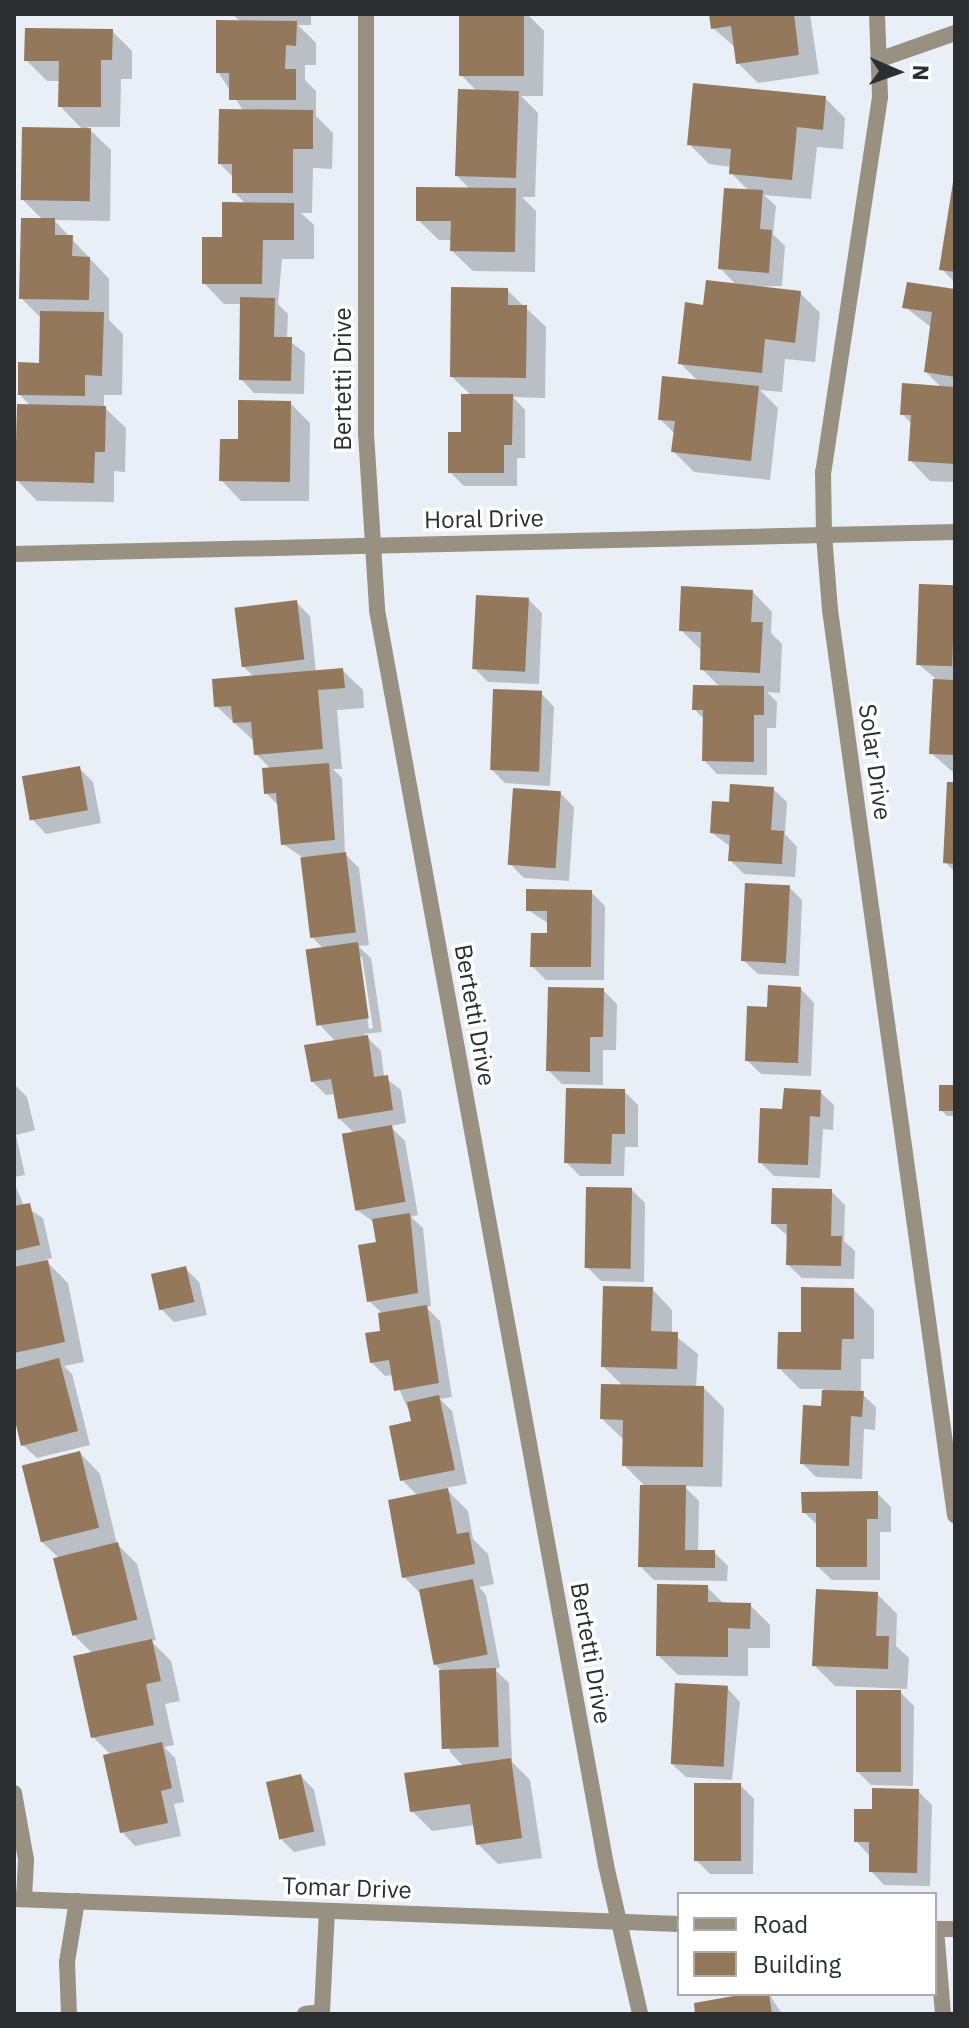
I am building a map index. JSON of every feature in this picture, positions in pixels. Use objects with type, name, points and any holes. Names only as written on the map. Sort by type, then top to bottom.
[{"type":"street","name":"Bertetti Drive","points":[[366,14],[369,546],[606,1865],[640,2014]]},
{"type":"street","name":"Solar Drive","points":[[877,14],[880,97],[823,472],[824,535],[830,610],[955,1515]]},
{"type":"street","points":[[881,59],[955,33]]},
{"type":"street","name":"Horal Drive","points":[[14,554],[955,532]]},
{"type":"street","points":[[14,1793],[26,1860],[19,1899]]},
{"type":"street","name":"Tomar Drive","points":[[19,1899],[677,1924]]},
{"type":"street","points":[[69,2014],[67,1962],[77,1901]]},
{"type":"street","points":[[305,2014],[322,2012],[327,1911]]},
{"type":"street","points":[[937,1941],[943,2014]]},
{"type":"building","points":[[459,14],[524,14],[524,76],[459,76]]},
{"type":"building","points":[[709,14],[794,14],[799,55],[736,64],[731,26],[711,29]]},
{"type":"building","points":[[216,20],[297,21],[296,46],[286,45],[285,69],[296,69],[296,100],[229,100],[229,73],[216,73]]},
{"type":"building","points":[[25,28],[113,29],[112,60],[101,60],[101,107],[58,107],[59,61],[24,61]]},
{"type":"building","points":[[693,83],[826,96],[823,130],[797,127],[792,180],[729,174],[731,149],[687,145]]},
{"type":"building","points":[[458,89],[519,91],[516,178],[455,176]]},
{"type":"building","points":[[219,109],[313,110],[313,149],[293,149],[293,193],[232,193],[232,164],[218,164]]},
{"type":"building","points":[[22,127],[91,128],[90,201],[21,200]]},
{"type":"building","points":[[955,182],[955,272],[939,270]]},
{"type":"building","points":[[416,187],[516,188],[515,252],[450,251],[451,221],[416,221]]},
{"type":"building","points":[[724,188],[763,190],[760,229],[772,230],[769,273],[718,269]]},
{"type":"building","points":[[222,202],[294,203],[294,240],[263,240],[262,284],[202,284],[202,237],[222,237]]},
{"type":"building","points":[[21,218],[55,218],[55,235],[73,235],[72,256],[90,257],[89,300],[19,299]]},
{"type":"building","points":[[706,280],[801,291],[795,343],[765,339],[762,373],[678,364],[685,302],[703,305]]},
{"type":"building","points":[[907,282],[955,289],[955,377],[924,372],[932,312],[902,308]]},
{"type":"building","points":[[451,287],[508,288],[508,305],[527,305],[526,378],[450,377]]},
{"type":"building","points":[[240,297],[275,298],[274,337],[292,337],[291,381],[239,380]]},
{"type":"building","points":[[40,311],[104,312],[102,376],[85,375],[85,396],[18,395],[18,362],[39,363]]},
{"type":"building","points":[[662,376],[759,386],[751,461],[671,452],[675,421],[658,420]]},
{"type":"building","points":[[902,383],[955,387],[955,464],[908,461],[911,415],[900,415]]},
{"type":"building","points":[[461,394],[513,394],[512,445],[504,445],[504,473],[448,473],[448,432],[461,432]]},
{"type":"building","points":[[238,400],[291,401],[290,482],[219,481],[220,439],[238,439]]},
{"type":"building","points":[[17,404],[106,406],[105,452],[95,452],[94,483],[15,481]]},
{"type":"building","points":[[919,584],[955,585],[952,666],[916,665]]},
{"type":"building","points":[[681,586],[753,590],[751,622],[763,622],[760,673],[700,670],[701,632],[679,631]]},
{"type":"building","points":[[476,595],[529,598],[525,672],[472,669]]},
{"type":"building","points":[[297,600],[304,660],[242,667],[234,608]]},
{"type":"building","points":[[343,668],[345,688],[318,690],[323,749],[254,755],[251,722],[233,723],[231,706],[214,707],[212,679]]},
{"type":"building","points":[[933,679],[955,680],[955,755],[929,754]]},
{"type":"building","points":[[693,685],[764,686],[764,715],[754,715],[754,762],[702,761],[703,710],[692,710]]},
{"type":"building","points":[[493,689],[542,691],[539,772],[490,770]]},
{"type":"building","points":[[329,763],[335,840],[281,845],[276,793],[264,794],[262,768]]},
{"type":"building","points":[[80,766],[88,810],[30,821],[22,776]]},
{"type":"building","points":[[947,782],[955,782],[955,864],[943,863]]},
{"type":"building","points":[[730,784],[774,787],[771,830],[784,831],[782,864],[728,861],[730,835],[710,833],[712,801],[729,802]]},
{"type":"building","points":[[513,788],[561,791],[556,868],[508,865]]},
{"type":"building","points":[[346,852],[356,932],[310,938],[300,858]]},
{"type":"building","points":[[745,883],[790,885],[786,963],[741,961]]},
{"type":"building","points":[[526,889],[592,890],[591,967],[530,967],[531,933],[547,933],[547,911],[526,911]]},
{"type":"building","points":[[358,942],[369,1018],[316,1026],[306,949]]},
{"type":"building","points":[[768,985],[801,987],[798,1063],[745,1061],[747,1006],[767,1007]]},
{"type":"building","points":[[548,987],[604,988],[603,1037],[590,1037],[590,1072],[546,1071]]},
{"type":"building","points":[[368,1035],[374,1077],[388,1075],[393,1110],[338,1119],[331,1079],[311,1082],[304,1045]]},
{"type":"building","points":[[939,1085],[955,1085],[955,1111],[939,1111]]},
{"type":"building","points":[[566,1088],[625,1089],[625,1134],[612,1134],[611,1164],[564,1163]]},
{"type":"building","points":[[784,1088],[821,1090],[820,1117],[810,1116],[808,1165],[758,1163],[760,1108],[782,1109]]},
{"type":"building","points":[[392,1125],[406,1202],[355,1211],[342,1134]]},
{"type":"building","points":[[586,1187],[632,1188],[631,1269],[585,1268]]},
{"type":"building","points":[[772,1188],[832,1189],[831,1236],[842,1236],[841,1266],[786,1265],[787,1224],[771,1224]]},
{"type":"building","points":[[30,1203],[40,1245],[14,1251],[14,1206]]},
{"type":"building","points":[[410,1213],[418,1293],[367,1302],[358,1245],[376,1242],[372,1219]]},
{"type":"building","points":[[48,1260],[65,1342],[14,1353],[14,1267]]},
{"type":"building","points":[[186,1266],[194,1302],[159,1310],[151,1274]]},
{"type":"building","points":[[603,1286],[653,1287],[651,1331],[678,1332],[677,1369],[601,1367]]},
{"type":"building","points":[[801,1287],[854,1288],[854,1339],[842,1339],[841,1370],[777,1369],[778,1332],[801,1332]]},
{"type":"building","points":[[427,1305],[439,1383],[394,1391],[389,1360],[370,1363],[365,1333],[380,1331],[378,1313]]},
{"type":"building","points":[[59,1358],[78,1431],[21,1446],[14,1416],[14,1370]]},
{"type":"building","points":[[601,1384],[704,1386],[703,1467],[622,1466],[623,1420],[600,1419]]},
{"type":"building","points":[[822,1390],[864,1391],[862,1417],[851,1416],[849,1466],[800,1464],[803,1405],[821,1406]]},
{"type":"building","points":[[439,1395],[455,1470],[400,1481],[389,1426],[411,1421],[407,1402]]},
{"type":"building","points":[[80,1451],[99,1528],[41,1542],[22,1466]]},
{"type":"building","points":[[640,1485],[686,1485],[685,1550],[715,1550],[715,1568],[638,1567]]},
{"type":"building","points":[[448,1488],[457,1534],[469,1532],[475,1564],[402,1578],[388,1500]]},
{"type":"building","points":[[878,1491],[878,1519],[867,1519],[867,1567],[816,1567],[816,1513],[802,1513],[801,1492]]},
{"type":"building","points":[[118,1542],[137,1620],[72,1636],[53,1558]]},
{"type":"building","points":[[473,1579],[488,1655],[434,1665],[419,1589]]},
{"type":"building","points":[[657,1584],[708,1585],[708,1602],[751,1603],[750,1629],[728,1628],[728,1657],[656,1656]]},
{"type":"building","points":[[816,1589],[878,1592],[876,1636],[889,1636],[888,1669],[812,1666]]},
{"type":"building","points":[[152,1639],[161,1681],[146,1684],[154,1725],[91,1738],[73,1656]]},
{"type":"building","points":[[496,1668],[499,1747],[442,1749],[439,1670]]},
{"type":"building","points":[[675,1683],[728,1686],[724,1767],[671,1764]]},
{"type":"building","points":[[856,1690],[901,1690],[901,1772],[856,1772]]},
{"type":"building","points":[[162,1742],[172,1788],[161,1791],[168,1823],[120,1833],[103,1755]]},
{"type":"building","points":[[511,1758],[522,1838],[476,1845],[470,1804],[410,1812],[404,1773]]},
{"type":"building","points":[[301,1774],[314,1831],[279,1840],[266,1782]]},
{"type":"building","points":[[694,1783],[741,1783],[741,1861],[694,1861]]},
{"type":"building","points":[[872,1788],[919,1789],[917,1873],[869,1872],[869,1842],[854,1842],[854,1809],[872,1809]]},
{"type":"building","points":[[734,1996],[769,1996],[772,2014],[695,2014],[694,2003]]}]
